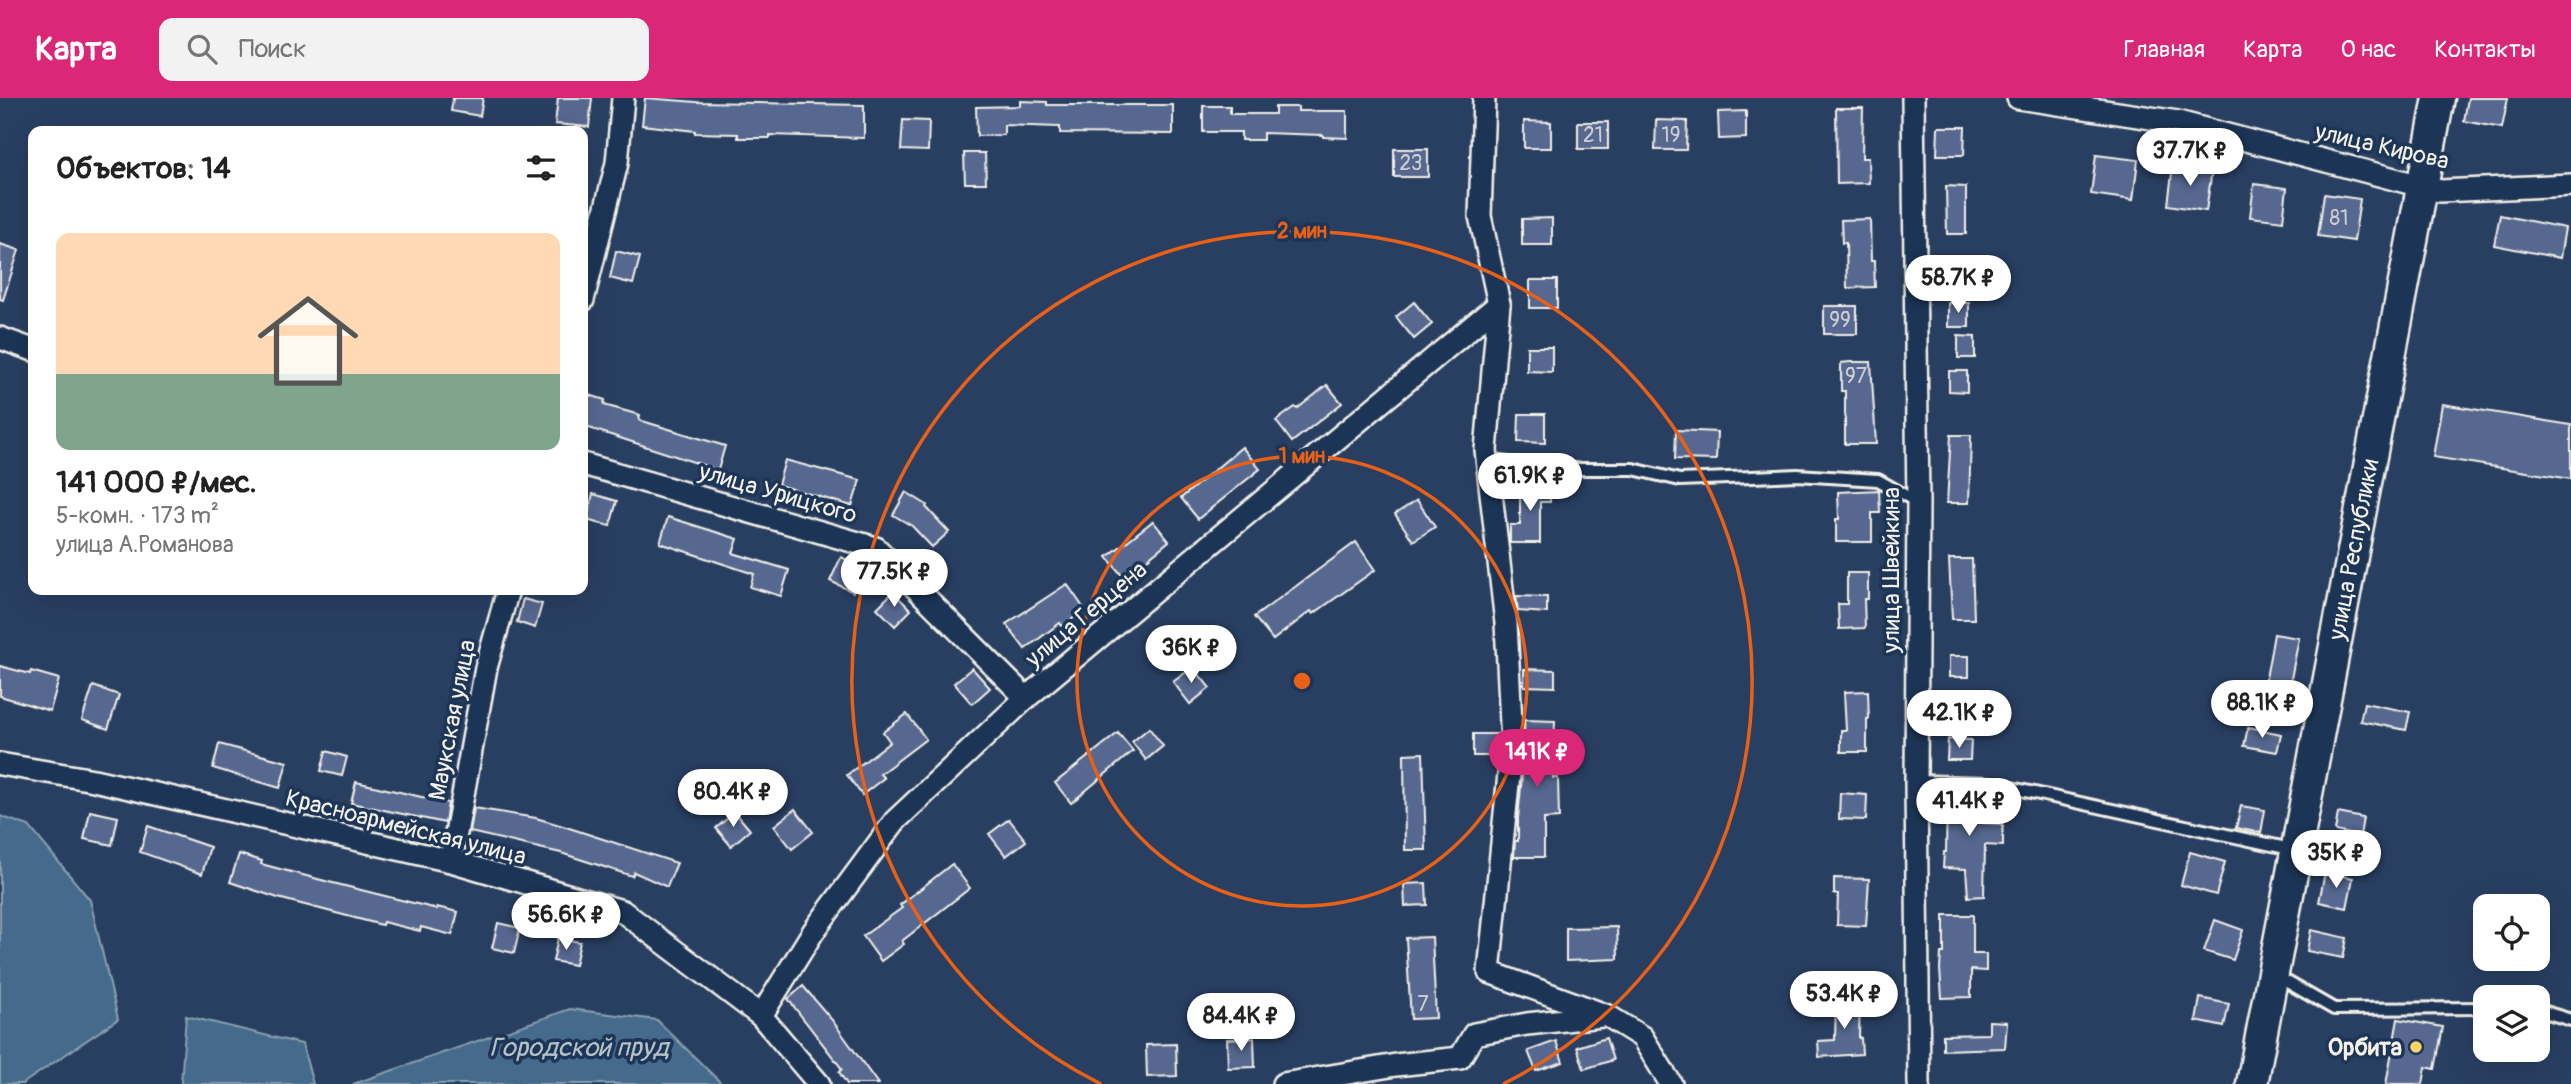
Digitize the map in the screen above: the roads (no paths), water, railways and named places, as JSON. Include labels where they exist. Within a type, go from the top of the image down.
[{"type":"main road","name":"улица Республики","points":[[2252,1084],[2439,98]]},
{"type":"street","points":[[588,280],[617,163],[623,98]]},
{"type":"street","points":[[1484,98],[1480,216],[1499,304],[1486,450],[1506,623],[1512,744],[1489,972],[1608,1016],[1642,1037],[1671,1084]]},
{"type":"street","name":"улица Швейкина","points":[[1913,98],[1918,503],[1916,781],[1919,1084]]},
{"type":"street","name":"улица Кирова","points":[[2018,98],[2178,122],[2440,191],[2571,185]]},
{"type":"street","name":"улица Герцена","points":[[761,1016],[813,933],[895,821],[1026,698],[1499,304]]},
{"type":"street","points":[[0,338],[28,348]]},
{"type":"street","name":"улица Урицкого","points":[[588,465],[876,548],[1026,698]]},
{"type":"street","name":"Маукская улица","points":[[451,861],[486,668],[507,595]]},
{"type":"street","name":"Красноармейская улица","points":[[0,764],[94,780],[451,861],[622,911],[761,1016],[819,1084]]},
{"type":"street","points":[[1283,1084],[1396,1065],[1461,1058],[1474,1034],[1527,1024],[1608,1016]]},
{"type":"lane","points":[[1487,460],[1552,469],[1633,469],[1680,480],[1797,475],[1868,479],[1878,480],[1918,503]]},
{"type":"lane","points":[[1916,781],[1989,783],[2296,850]]},
{"type":"lane","points":[[2273,978],[2287,982],[2333,1009],[2473,1008]]},
{"type":"lane","points":[[2550,1014],[2571,1020]]},
{"type":"water","points":[[0,816],[29,826],[90,900],[118,1019],[22,1084],[0,1084]]},
{"type":"water","name":"Городской пруд","points":[[570,1009],[657,1020],[722,1084],[353,1084]]},
{"type":"water","points":[[186,1016],[302,1044],[313,1084],[181,1084]]},
{"type":"place","name":"Орбита","points":[[2416,1047]]}]
